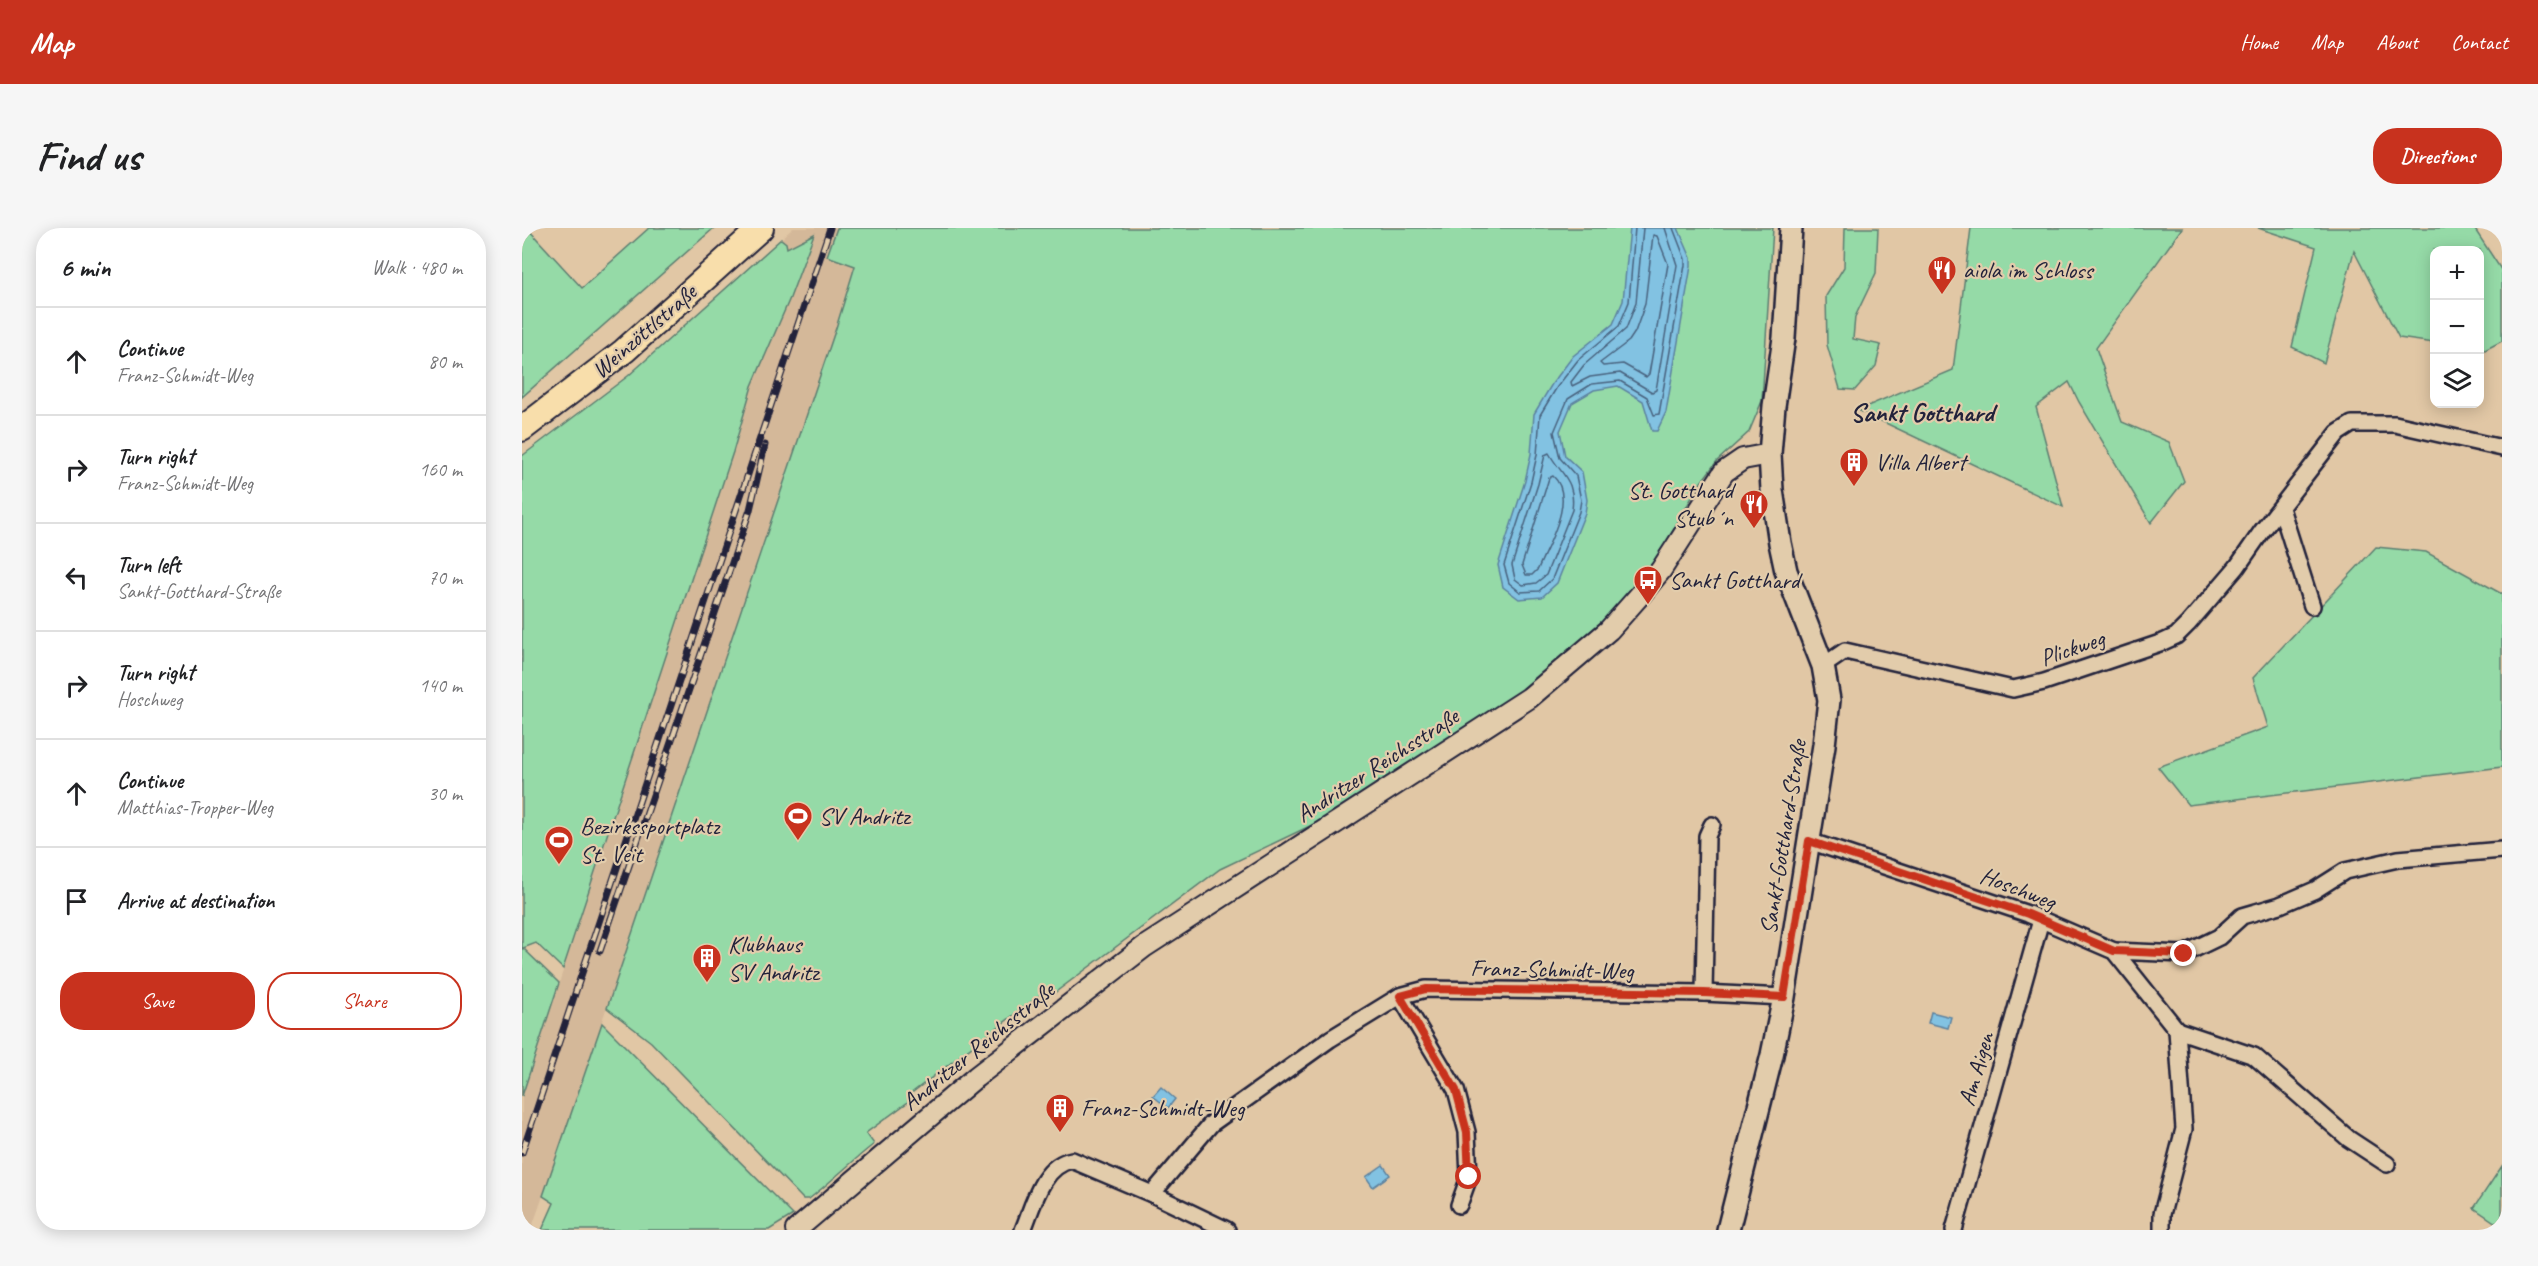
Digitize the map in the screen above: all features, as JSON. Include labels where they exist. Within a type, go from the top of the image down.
[{"type":"main road","name":"Weinzöttlstraße","points":[[522,429],[624,351],[761,228]]},
{"type":"main road","points":[[1770,454],[1784,338],[1791,228]]},
{"type":"main road","name":"Sankt-Gotthard-Straße","points":[[1728,1230],[1772,1055],[1784,997],[1829,700],[1823,666],[1786,571],[1772,490],[1770,454]]},
{"type":"street","name":"Plickweg","points":[[1823,666],[1845,651],[2013,689],[2044,682],[2176,636],[2222,586],[2338,433],[2352,424],[2395,424],[2502,448]]},
{"type":"street","name":"Andritzer Reichsstraße","points":[[796,1230],[976,1077],[1144,947],[1529,698],[1607,631],[1640,595],[1661,570],[1724,472],[1743,459],[1770,454]]},
{"type":"street","points":[[2281,508],[2312,606]]},
{"type":"street","points":[[1704,993],[1707,836],[1712,825]]},
{"type":"street","name":"Hoschweg","points":[[1809,841],[2042,920],[2114,951],[2177,1030]]},
{"type":"street","points":[[2114,951],[2184,954],[2219,938],[2242,916],[2280,905],[2315,890],[2345,871],[2398,859],[2502,850]]},
{"type":"street","name":"Am Aigen","points":[[1954,1230],[2042,920]]},
{"type":"street","name":"Franz-Schmidt-Weg","points":[[1152,1194],[1211,1124],[1330,1039],[1400,996],[1426,989],[1704,993],[1784,997]]},
{"type":"street","points":[[1400,996],[1456,1090],[1467,1132],[1469,1177],[1459,1205]]},
{"type":"street","points":[[2162,1230],[2162,1214],[2184,1129],[2177,1030],[2254,1056],[2349,1139],[2387,1164]]},
{"type":"street","points":[[1023,1230],[1046,1177],[1055,1167],[1072,1160],[1152,1194],[1227,1230]]},
{"type":"shaded area","points":[[793,228],[837,228],[827,256],[855,266],[543,1196],[531,1230],[522,1230],[522,1096],[733,452],[752,386],[814,235],[787,248],[786,243],[781,239]]},
{"type":"green space","points":[[522,228],[527,228],[582,288],[649,228],[714,228],[522,397]]},
{"type":"green space","points":[[837,228],[1773,228],[1762,401],[1749,432],[1717,461],[1699,485],[1651,569],[1600,629],[1520,694],[1335,814],[1220,869],[1053,994],[1044,992],[909,1095],[908,1102],[866,1133],[874,1144],[809,1199],[803,1199],[651,1042],[607,1008],[855,266],[827,256]]},
{"type":"green space","points":[[1845,228],[1878,228],[1876,273],[1855,317],[1853,339],[1881,345],[1876,366],[1855,390],[1840,389],[1827,345],[1826,296],[1844,267]]},
{"type":"green space","points":[[1971,228],[2182,228],[2096,348],[2122,422],[2169,442],[2184,481],[2151,523],[2069,382],[2036,407],[2063,507],[1858,410],[1953,370]]},
{"type":"green space","points":[[2258,228],[2474,228],[2502,271],[2502,341],[2484,350],[2484,246],[2430,246],[2430,342],[2399,338],[2354,251],[2324,363],[2292,347],[2316,247]]},
{"type":"green space","points":[[814,234],[790,298],[752,386],[733,452],[563,969],[536,943],[523,948],[559,983],[522,1096],[522,456],[628,376],[781,239],[786,243],[787,248]]},
{"type":"green space","points":[[2376,547],[2426,552],[2502,594],[2502,767],[2188,805],[2158,767],[2268,727],[2253,678]]},
{"type":"green space","points":[[602,1023],[793,1215],[769,1230],[542,1230],[554,1203],[543,1196]]},
{"type":"green space","points":[[2502,1166],[2502,1227],[2474,1208]]},
{"type":"water","points":[[1630,228],[1678,228],[1691,258],[1666,412],[1657,431],[1652,431],[1643,401],[1618,386],[1594,390],[1572,403],[1560,431],[1565,456],[1582,472],[1587,500],[1585,513],[1557,583],[1542,597],[1519,599],[1503,587],[1498,565],[1525,481],[1531,454],[1534,414],[1552,384],[1573,356],[1613,324],[1623,301]]},
{"type":"water","points":[[1931,1012],[1951,1017],[1948,1028],[1928,1023]]},
{"type":"water","points":[[1161,1087],[1175,1099],[1168,1108],[1153,1096]]},
{"type":"water","points":[[1383,1165],[1390,1175],[1373,1187],[1366,1177]]},
{"type":"railway","points":[[522,1153],[830,228]]},
{"type":"railway","points":[[600,951],[750,510],[765,445]]},
{"type":"place","name":"aiola im Schloss","points":[[1942,296]]},
{"type":"place","name":"Villa Albert","points":[[1854,488]]},
{"type":"place","name":"St. Gotthard Stub´n","points":[[1754,530]]},
{"type":"place","name":"Sankt Gotthard","points":[[1648,606]]},
{"type":"place","name":"SV Andritz","points":[[798,842]]},
{"type":"place","name":"Bezirkssportplatz St. Veit","points":[[559,866]]},
{"type":"place","name":"Klubhaus SV Andritz","points":[[707,984]]},
{"type":"place","name":"Franz-Schmidt-Weg","points":[[1060,1134]]},
{"type":"district","name":"Sankt Gotthard","points":[[1922,412]]},
{"type":"route","points":[[1469,1177],[1467,1132],[1456,1090],[1400,996],[1426,989],[1704,993],[1784,997],[1809,841],[2028,914],[2114,951],[2184,954]]}]
